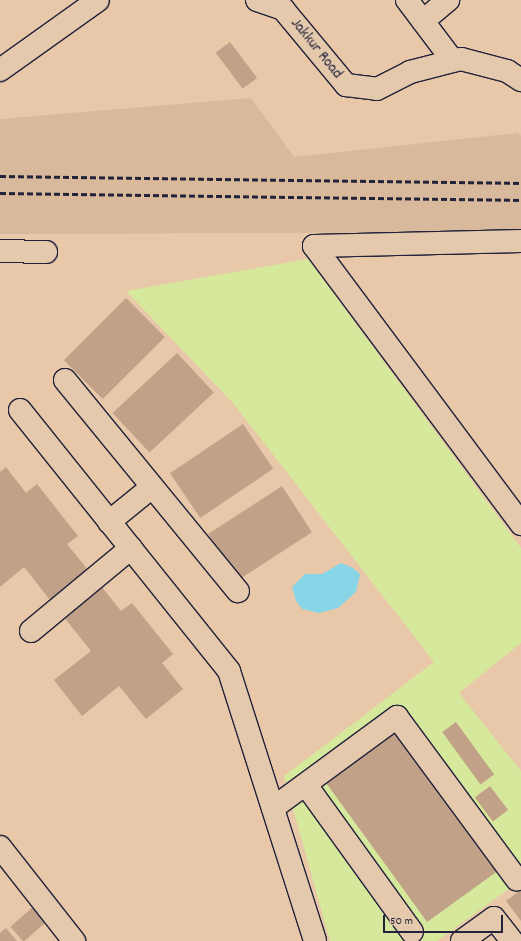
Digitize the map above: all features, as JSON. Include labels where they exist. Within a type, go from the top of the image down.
[{"type":"street","points":[[0,70],[98,0]]},
{"type":"street","name":"Jakkur Road","points":[[257,0],[289,4],[346,86],[377,90],[410,72],[453,61]]},
{"type":"street","points":[[407,0],[453,61],[460,59],[508,71],[521,80]]},
{"type":"street","points":[[423,21],[448,0]]},
{"type":"street","points":[[521,241],[314,246],[521,524]]},
{"type":"street","points":[[0,251],[46,252]]},
{"type":"street","points":[[65,380],[238,591]]},
{"type":"street","points":[[20,410],[229,671],[315,941]]},
{"type":"street","points":[[109,522],[152,487]]},
{"type":"street","points":[[31,631],[131,548]]},
{"type":"street","points":[[273,808],[397,717],[516,880]]},
{"type":"street","points":[[306,785],[412,932]]},
{"type":"street","points":[[0,847],[74,941]]},
{"type":"street","points":[[462,941],[494,918],[512,941]]},
{"type":"shaded area","points":[[251,98],[294,157],[517,133],[521,136],[521,232],[0,234],[0,119]]},
{"type":"green space","points":[[308,259],[521,548],[521,643],[459,693],[521,771],[521,880],[437,941],[330,941],[284,776],[434,662],[233,403],[126,291]]},
{"type":"water","points":[[341,563],[353,568],[360,574],[356,592],[338,608],[319,613],[302,609],[296,601],[292,587],[305,574],[322,574]]},
{"type":"building","points":[[230,42],[257,78],[243,89],[216,53]]},
{"type":"building","points":[[126,298],[165,337],[103,399],[64,360]]},
{"type":"building","points":[[177,353],[214,392],[149,453],[113,413]]},
{"type":"building","points":[[243,424],[273,469],[200,518],[170,473]]},
{"type":"building","points":[[6,467],[26,493],[37,484],[78,536],[67,544],[88,570],[50,600],[24,567],[0,587],[0,472]]},
{"type":"building","points":[[282,486],[312,532],[238,580],[208,534]]},
{"type":"building","points":[[101,586],[121,611],[132,603],[173,654],[162,663],[183,689],[146,719],[119,686],[82,716],[54,680],[91,651],[63,616]]},
{"type":"building","points":[[456,722],[494,775],[480,785],[442,732]]},
{"type":"building","points":[[399,725],[502,867],[427,922],[324,780]]},
{"type":"building","points":[[490,786],[508,810],[493,821],[475,797]]},
{"type":"building","points":[[521,890],[521,921],[506,901]]},
{"type":"building","points":[[33,907],[46,922],[24,941],[10,927]]},
{"type":"building","points":[[6,928],[17,941],[0,941],[0,933]]},
{"type":"railway","points":[[0,176],[521,183]]},
{"type":"railway","points":[[0,193],[521,200]]}]
